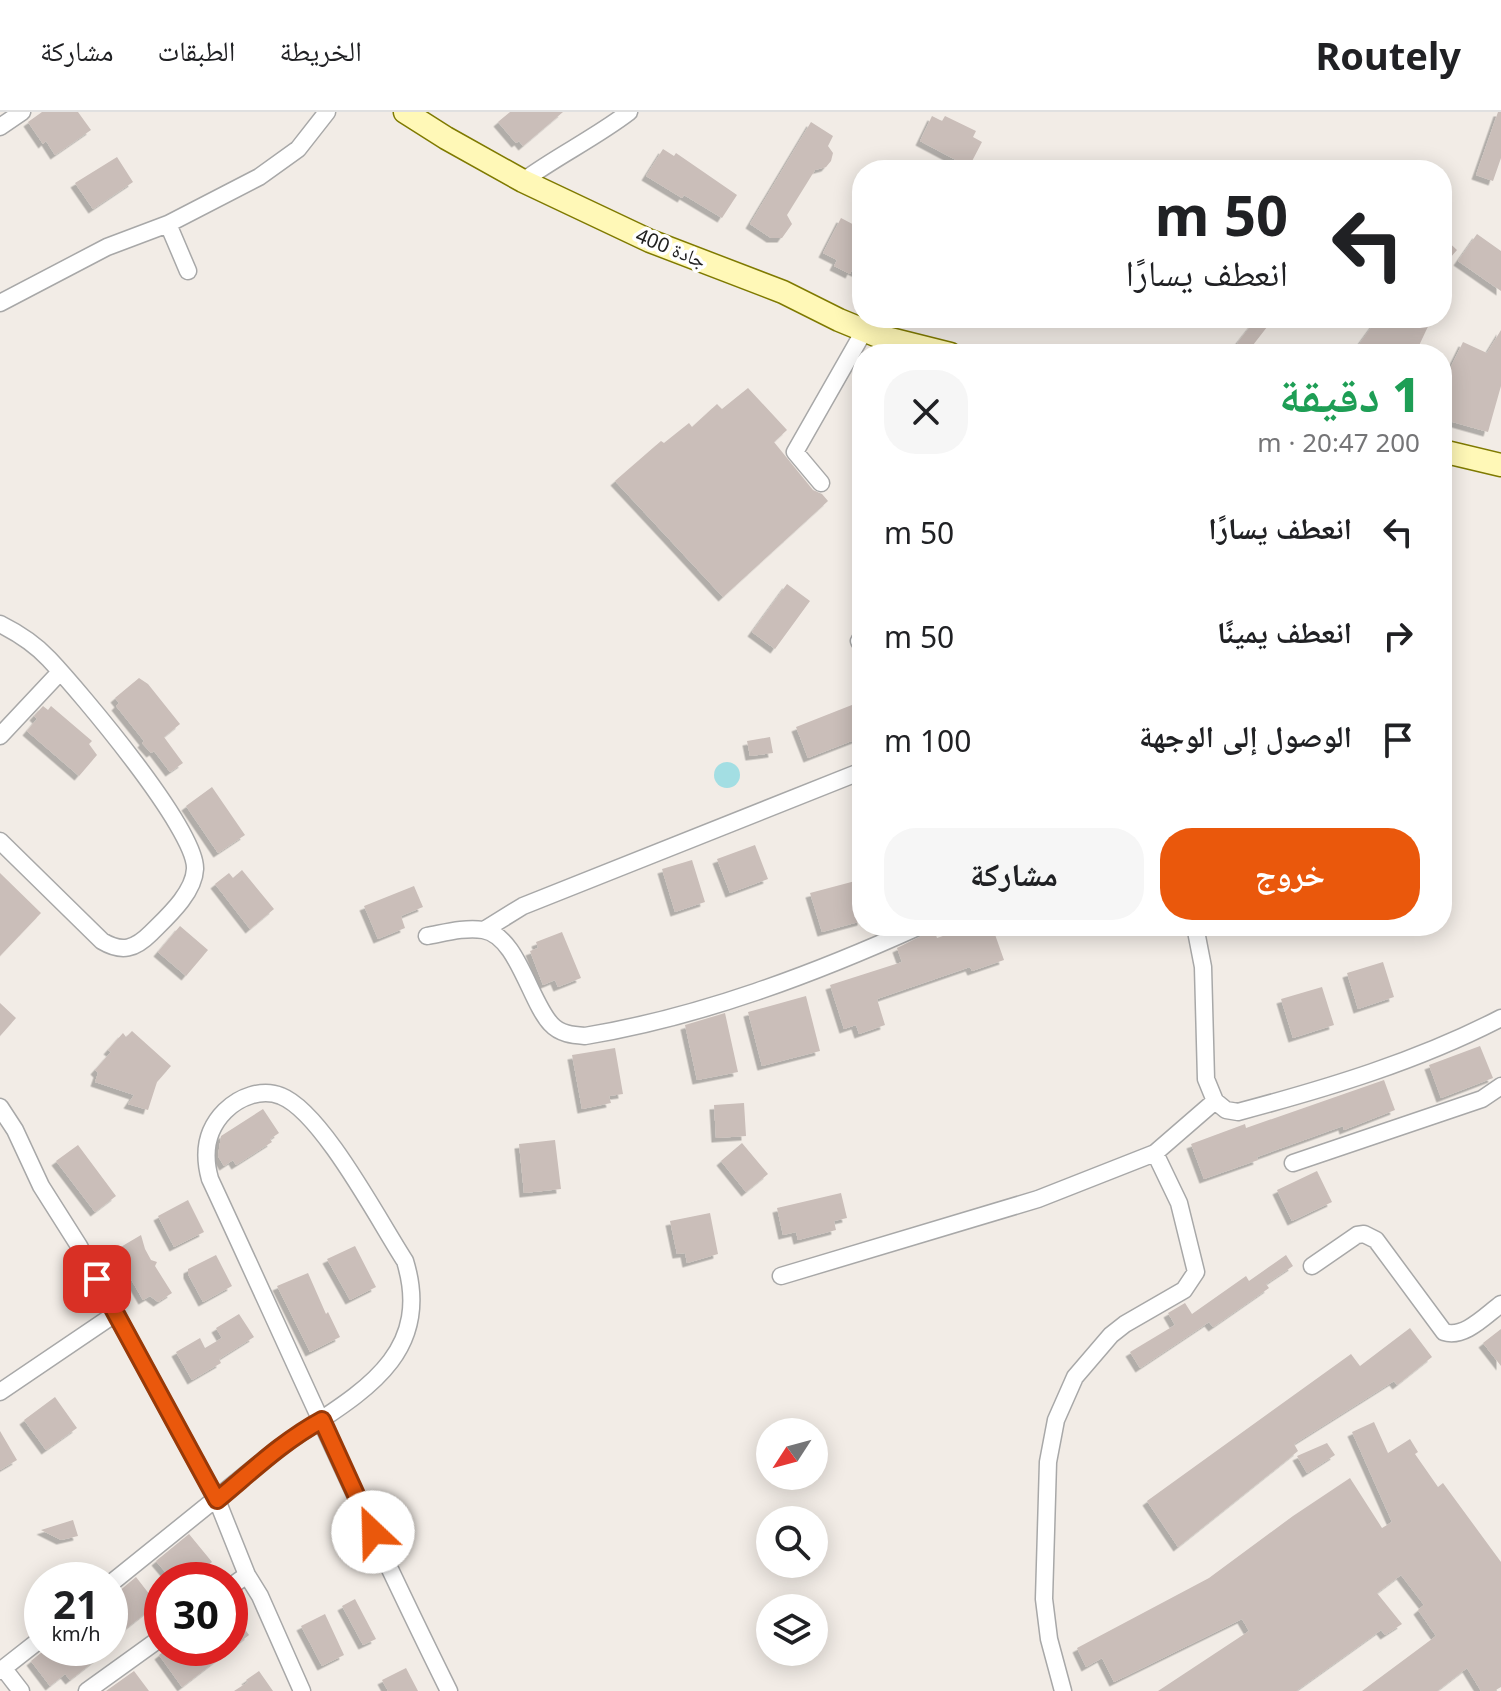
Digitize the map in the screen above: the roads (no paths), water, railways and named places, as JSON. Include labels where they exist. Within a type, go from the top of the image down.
[{"type":"main road","name":"جادة 400","points":[[405,112],[523,181],[650,241],[783,292],[852,325]]},
{"type":"main road","name":"جادة 400","points":[[858,328],[913,344]]},
{"type":"main road","points":[[1452,453],[1501,465]]},
{"type":"street","points":[[0,127],[22,112]]},
{"type":"street","points":[[0,303],[107,247],[168,224],[259,177],[298,149],[327,112]]},
{"type":"street","points":[[523,181],[548,162],[596,137],[629,112]]},
{"type":"street","points":[[168,224],[188,271]]},
{"type":"street","points":[[857,344],[864,331]]},
{"type":"street","points":[[821,483],[795,452],[852,352]]},
{"type":"street","points":[[0,624],[29,641],[60,672],[125,751],[185,836],[194,856],[195,871],[192,883],[178,904],[148,936],[134,947],[116,948],[102,941],[0,841]]},
{"type":"street","points":[[0,736],[60,672]]},
{"type":"street","points":[[427,936],[484,930],[523,906],[852,775]]},
{"type":"street","points":[[484,930],[497,937],[512,954],[550,1024],[571,1035],[585,1036],[682,1014],[744,995],[894,936]]},
{"type":"street","points":[[1197,936],[1203,967],[1206,1079],[1215,1101],[1226,1110],[1238,1112],[1332,1087],[1469,1035],[1501,1018]]},
{"type":"street","points":[[1293,1163],[1482,1099],[1501,1086]]},
{"type":"street","points":[[128,1570],[275,1451],[302,1431],[322,1420],[366,1389],[387,1366],[411,1323],[411,1282],[405,1261],[326,1136],[294,1103],[274,1093],[262,1093],[236,1102],[219,1118],[206,1147],[205,1163],[210,1179],[322,1420],[412,1616],[449,1691]]},
{"type":"street","points":[[781,1276],[1038,1199],[1155,1153],[1215,1101]]},
{"type":"street","points":[[0,1107],[217,1500],[242,1562]]},
{"type":"street","points":[[1063,1691],[1049,1639],[1044,1599],[1048,1462],[1056,1420],[1075,1377],[1111,1335],[1184,1290],[1196,1272],[1179,1203],[1155,1153]]},
{"type":"street","points":[[1312,1266],[1364,1234],[1376,1240],[1449,1335],[1463,1332],[1501,1304]]},
{"type":"street","points":[[0,1392],[115,1314]]},
{"type":"street","points":[[248,1577],[260,1596],[302,1691]]},
{"type":"street","points":[[87,1691],[144,1650]]},
{"type":"street","points":[[21,1691],[2,1670],[24,1652]]},
{"type":"water","points":[[727,762],[736,766],[740,775],[736,784],[727,788],[718,784],[714,775],[718,766]]}]
